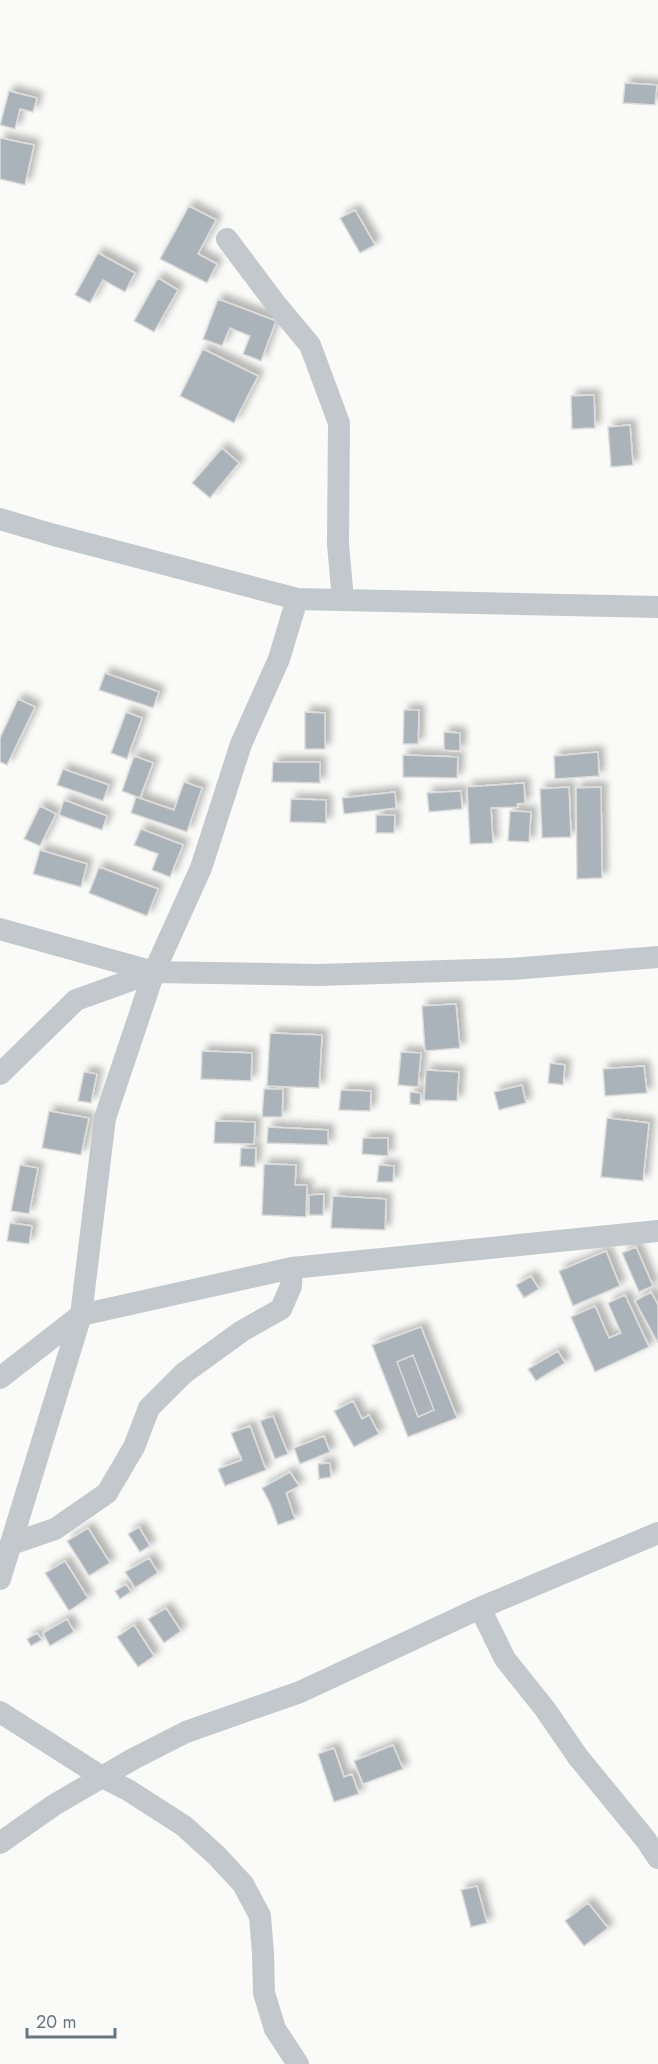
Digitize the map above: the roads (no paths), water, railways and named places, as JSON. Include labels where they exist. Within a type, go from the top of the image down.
[{"type":"street","points":[[227,239],[310,345],[339,423],[338,544],[342,600]]},
{"type":"street","points":[[0,519],[297,599],[658,607]]},
{"type":"street","points":[[0,1579],[81,1315],[105,1118],[154,972],[201,868],[241,744],[279,659],[297,599]]},
{"type":"street","points":[[0,929],[154,972],[330,975],[512,969],[658,957]]},
{"type":"street","points":[[0,1074],[76,1000],[154,972]]},
{"type":"street","points":[[0,1378],[81,1315],[292,1268],[658,1231]]},
{"type":"street","points":[[11,1544],[55,1529],[107,1493],[134,1447],[149,1408],[184,1373],[242,1331],[281,1309],[291,1286],[292,1268]]},
{"type":"street","points":[[0,1843],[54,1805],[186,1732],[300,1692],[480,1608],[658,1533]]},
{"type":"street","points":[[480,1608],[505,1659],[545,1709],[578,1757],[658,1858]]},
{"type":"street","points":[[0,1712],[184,1826],[243,1884],[260,1916],[264,1954],[264,1993],[275,2029],[298,2064]]}]
